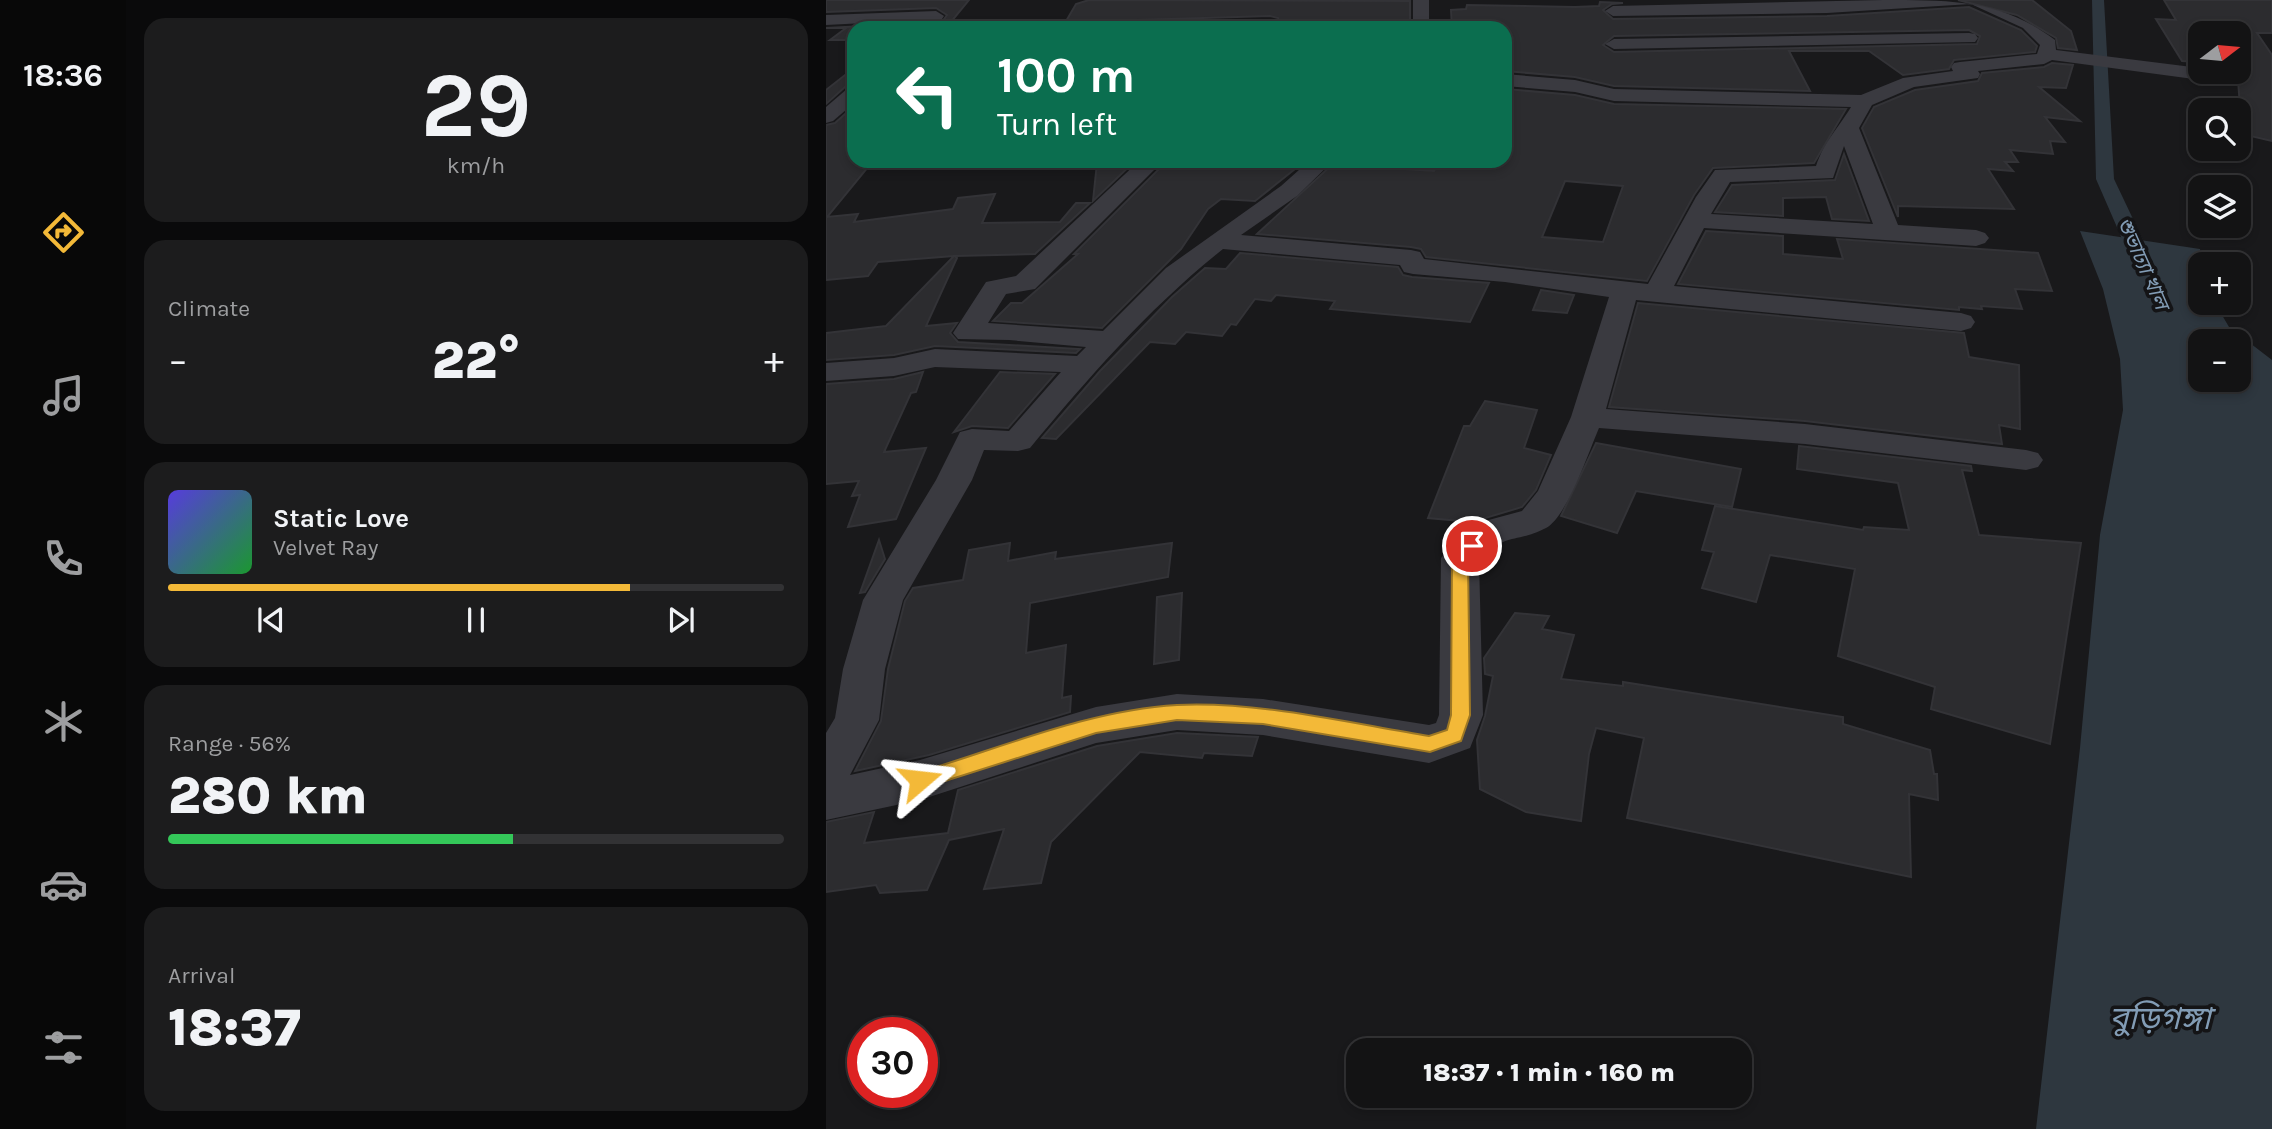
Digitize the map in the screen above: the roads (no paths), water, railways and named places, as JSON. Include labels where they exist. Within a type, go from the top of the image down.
[{"type":"street","points":[[1421,0],[1422,21]]},
{"type":"street","points":[[1917,2],[1943,14],[1949,21],[1944,22],[1975,42],[1613,52],[1617,28],[1615,7],[1800,9],[1917,2],[1966,0]]},
{"type":"street","points":[[1975,0],[2029,24],[2056,55]]},
{"type":"street","points":[[826,19],[935,17]]},
{"type":"street","points":[[1999,46],[2012,60]]},
{"type":"street","points":[[826,800],[920,780],[1096,725],[1177,712],[1263,717],[1430,744],[1454,735],[1461,715],[1460,558],[1483,534],[1535,519],[1554,494],[1641,292],[1696,220],[1723,175],[1825,173],[1835,142],[1856,114],[1910,82],[1971,74],[1960,67],[2056,55],[2188,72]]},
{"type":"street","points":[[1512,80],[1592,82],[1614,95],[1856,114]]},
{"type":"street","points":[[830,120],[847,101]]},
{"type":"street","points":[[1856,114],[1888,232]]},
{"type":"street","points":[[1110,340],[1010,331],[968,333],[996,288],[1025,283],[1145,168]]},
{"type":"street","points":[[826,775],[857,720],[864,669],[883,600],[954,481],[972,439],[1018,441],[1084,366],[1175,274],[1289,191],[1314,168]]},
{"type":"street","points":[[1696,220],[1976,238]]},
{"type":"street","points":[[1217,241],[1411,258],[1413,266],[1505,274],[1641,292],[1961,322]]},
{"type":"street","points":[[826,372],[894,367],[935,358],[1043,361],[1084,366]]},
{"type":"street","points":[[1587,416],[1805,434],[2026,460]]},
{"type":"water","name":"বুড়িগঙ্গা","points":[[2080,231],[2200,249],[2200,252],[2188,252],[2188,315],[2222,315],[2232,329],[2188,329],[2188,392],[2251,392],[2251,344],[2272,360],[2272,1129],[2036,1129],[2080,748],[2100,535],[2123,410],[2120,359],[2103,289]]},
{"type":"waterway","name":"শুভাঢ্যা খাল","points":[[2098,0],[2105,179],[2151,280]]}]
